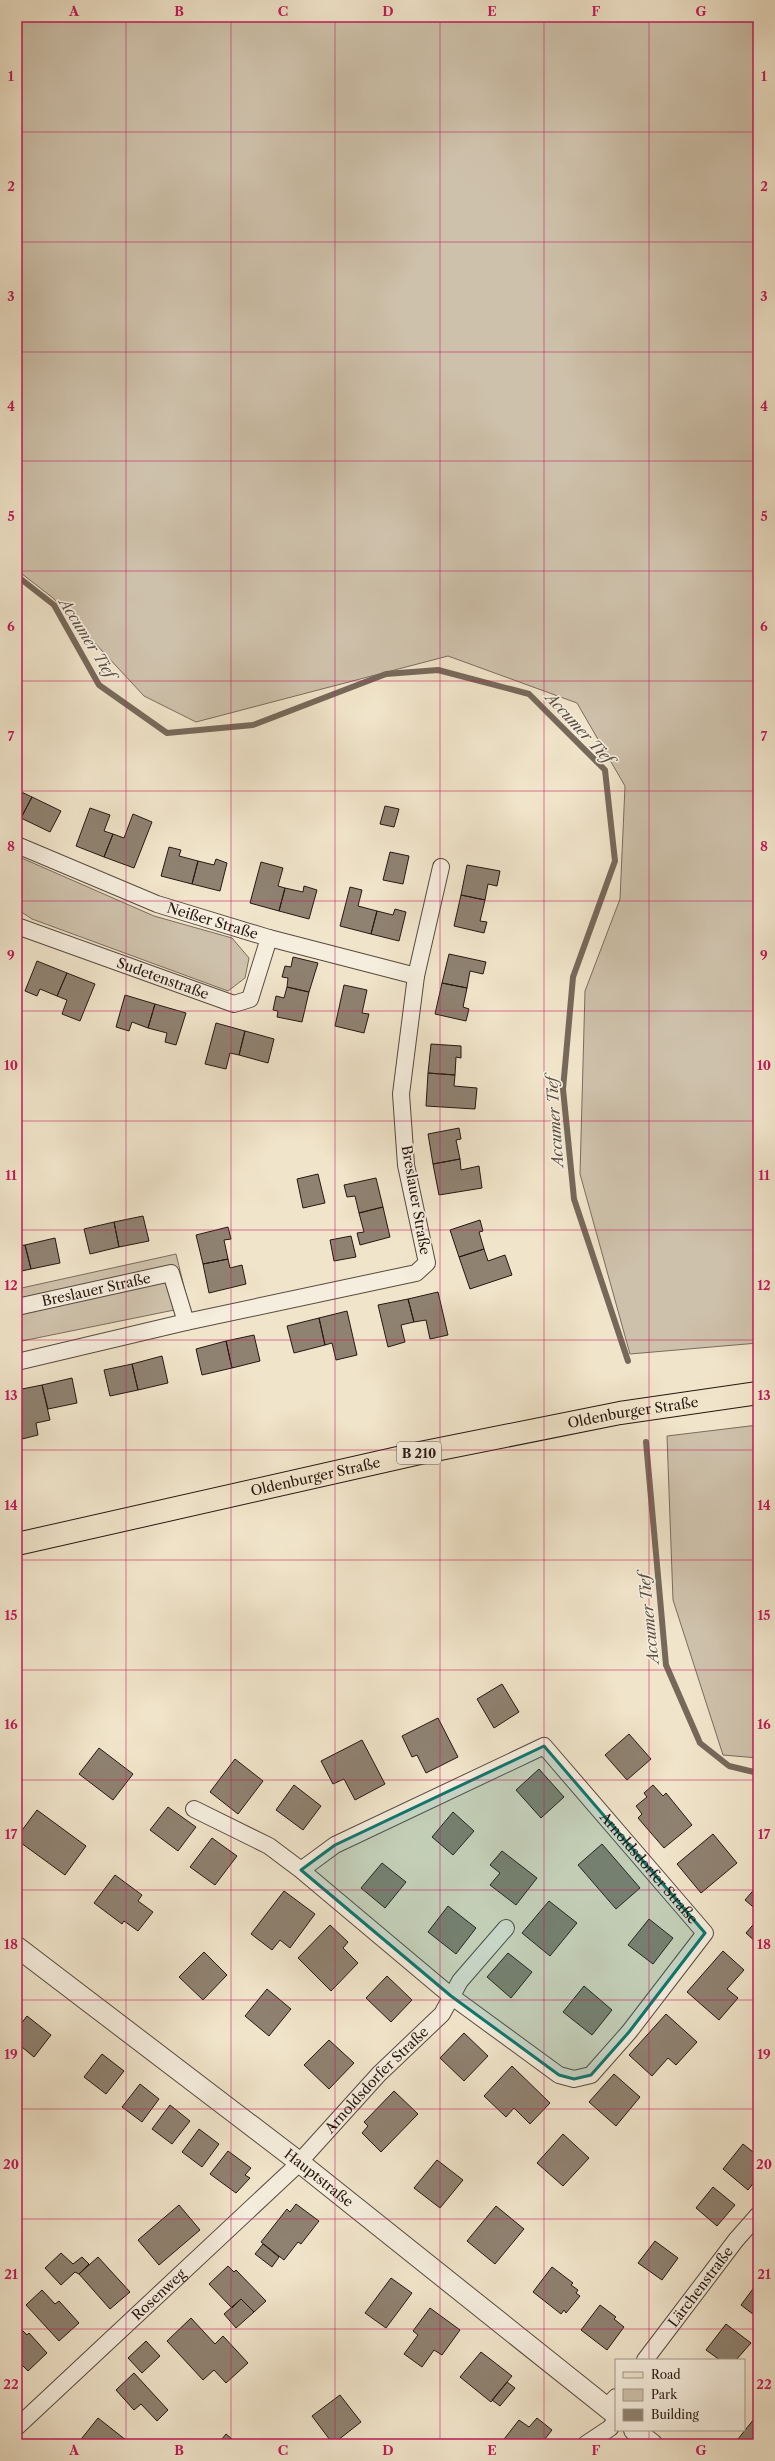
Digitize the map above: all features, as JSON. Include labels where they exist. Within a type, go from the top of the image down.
[{"type":"main road","name":"Oldenburger Straße","points":[[17,1544],[428,1451],[620,1413],[758,1393]]},
{"type":"street","name":"Neißer Straße","points":[[17,845],[157,904],[269,938],[416,976]]},
{"type":"street","name":"Breslauer Straße","points":[[17,1362],[186,1322],[416,1273],[427,1263],[406,1165],[401,1094],[416,976],[441,867]]},
{"type":"street","name":"Sudetenstraße","points":[[17,926],[234,1004],[250,999],[269,938]]},
{"type":"street","name":"Breslauer Straße","points":[[17,1307],[171,1273],[186,1322]]},
{"type":"street","name":"Arnoldsdorfer Straße","points":[[194,1809],[268,1846],[301,1870],[451,1996],[559,2075],[574,2079],[591,2075],[629,2032],[705,1933],[544,1746],[335,1845],[301,1870]]},
{"type":"street","name":"Arnoldsdorfer Straße","points":[[299,2162],[379,2074],[442,2014],[460,1981],[506,1928]]},
{"type":"street","name":"Hauptstraße","points":[[17,1947],[299,2162],[613,2410]]},
{"type":"street","name":"Rosenweg","points":[[17,2427],[299,2162]]},
{"type":"street","name":"Lärchenstraße","points":[[646,2359],[736,2240],[758,2215]]},
{"type":"street","points":[[586,2444],[610,2428],[613,2410]]},
{"type":"street","points":[[635,2431],[652,2444]]},
{"type":"highlighted area","points":[[544,1746],[705,1933],[629,2032],[591,2075],[574,2079],[559,2075],[451,1996],[301,1870],[335,1845]]},
{"type":"green space","points":[[17,17],[758,17],[758,1343],[630,1354],[580,1174],[585,991],[620,899],[625,786],[577,703],[448,656],[196,722],[144,696],[53,598],[17,570]]},
{"type":"green space","points":[[17,856],[154,916],[232,938],[249,958],[245,978],[228,991],[32,919],[17,909]]},
{"type":"green space","points":[[176,1254],[189,1307],[17,1342],[17,1289]]},
{"type":"green space","points":[[758,1425],[758,1758],[723,1755],[673,1600],[667,1436]]},
{"type":"building","points":[[17,779],[21,781],[17,788]]},
{"type":"building","points":[[17,790],[32,797],[21,818],[17,815]]},
{"type":"building","points":[[32,797],[61,811],[50,832],[21,818]]},
{"type":"building","points":[[385,806],[399,809],[394,827],[380,824]]},
{"type":"building","points":[[90,808],[110,815],[104,831],[113,834],[104,857],[76,846]]},
{"type":"building","points":[[133,814],[152,822],[134,868],[104,857],[113,834],[124,838]]},
{"type":"building","points":[[169,847],[181,850],[179,856],[198,861],[192,884],[161,876]]},
{"type":"building","points":[[390,852],[409,856],[403,884],[383,880]]},
{"type":"building","points":[[216,859],[227,863],[220,891],[192,884],[198,861],[214,865]]},
{"type":"building","points":[[261,862],[283,868],[278,886],[285,888],[279,911],[250,903]]},
{"type":"building","points":[[467,865],[500,871],[497,886],[488,884],[485,900],[461,895]]},
{"type":"building","points":[[304,886],[317,890],[309,919],[279,911],[285,888],[303,892]]},
{"type":"building","points":[[350,887],[362,890],[358,906],[377,911],[371,934],[340,926]]},
{"type":"building","points":[[461,895],[485,900],[480,921],[487,922],[484,933],[454,926]]},
{"type":"building","points":[[395,909],[406,912],[399,941],[371,934],[377,911],[393,915]]},
{"type":"building","points":[[449,954],[486,962],[483,974],[470,971],[467,988],[442,983]]},
{"type":"building","points":[[293,957],[318,963],[309,992],[287,987],[288,978],[282,977],[285,966],[291,967]]},
{"type":"building","points":[[37,961],[67,973],[57,996],[40,989],[37,996],[25,991]]},
{"type":"building","points":[[67,973],[95,984],[80,1021],[62,1014],[67,1000],[57,996]]},
{"type":"building","points":[[442,983],[467,988],[463,1007],[469,1009],[466,1021],[435,1014]]},
{"type":"building","points":[[344,985],[367,990],[362,1013],[369,1014],[364,1033],[335,1026]]},
{"type":"building","points":[[287,987],[309,992],[302,1022],[277,1017],[278,1011],[273,1010],[276,996],[284,998]]},
{"type":"building","points":[[125,995],[155,1004],[148,1028],[132,1022],[129,1031],[116,1027]]},
{"type":"building","points":[[155,1004],[186,1013],[176,1045],[165,1042],[167,1033],[148,1028]]},
{"type":"building","points":[[216,1023],[245,1031],[239,1055],[230,1053],[226,1069],[205,1064]]},
{"type":"building","points":[[245,1031],[274,1039],[268,1063],[239,1055]]},
{"type":"building","points":[[431,1044],[461,1046],[461,1058],[456,1057],[455,1075],[428,1073]]},
{"type":"building","points":[[428,1073],[455,1075],[454,1086],[477,1088],[475,1109],[426,1106]]},
{"type":"building","points":[[459,1128],[461,1139],[456,1140],[460,1159],[433,1164],[428,1134]]},
{"type":"building","points":[[460,1159],[461,1170],[479,1166],[482,1188],[439,1195],[433,1164]]},
{"type":"building","points":[[318,1174],[325,1203],[303,1208],[297,1179]]},
{"type":"building","points":[[376,1178],[383,1207],[359,1213],[355,1196],[347,1197],[344,1185]]},
{"type":"building","points":[[383,1207],[390,1237],[360,1245],[357,1233],[364,1232],[359,1213]]},
{"type":"building","points":[[143,1216],[149,1241],[119,1247],[114,1222]]},
{"type":"building","points":[[480,1220],[483,1231],[479,1232],[484,1249],[459,1257],[450,1230]]},
{"type":"building","points":[[114,1222],[119,1247],[90,1254],[84,1229]]},
{"type":"building","points":[[228,1227],[231,1239],[224,1240],[228,1259],[203,1264],[196,1235]]},
{"type":"building","points":[[351,1236],[356,1257],[334,1261],[330,1240]]},
{"type":"building","points":[[55,1238],[60,1263],[31,1269],[25,1245]]},
{"type":"building","points":[[25,1245],[31,1269],[17,1272],[17,1246]]},
{"type":"building","points":[[484,1249],[488,1261],[505,1255],[512,1275],[470,1289],[459,1257]]},
{"type":"building","points":[[228,1259],[230,1268],[242,1265],[246,1284],[209,1293],[203,1264]]},
{"type":"building","points":[[438,1292],[448,1335],[430,1339],[426,1320],[414,1322],[408,1299]]},
{"type":"building","points":[[408,1299],[414,1322],[401,1325],[405,1342],[388,1347],[378,1305]]},
{"type":"building","points":[[347,1311],[357,1355],[336,1360],[332,1343],[325,1345],[319,1318]]},
{"type":"building","points":[[319,1318],[325,1345],[294,1353],[287,1326]]},
{"type":"building","points":[[254,1335],[260,1361],[232,1368],[226,1341]]},
{"type":"building","points":[[226,1341],[232,1368],[202,1375],[196,1349]]},
{"type":"building","points":[[162,1356],[168,1383],[138,1390],[132,1364]]},
{"type":"building","points":[[132,1364],[138,1390],[110,1396],[104,1370]]},
{"type":"building","points":[[72,1378],[77,1403],[48,1409],[42,1385]]},
{"type":"building","points":[[42,1385],[50,1420],[36,1423],[38,1435],[22,1439],[17,1415],[17,1390]]},
{"type":"building","points":[[502,1684],[519,1712],[494,1728],[477,1699]]},
{"type":"building","points":[[438,1718],[458,1757],[426,1773],[417,1755],[412,1757],[402,1736]]},
{"type":"building","points":[[629,1734],[651,1759],[627,1780],[605,1755]]},
{"type":"building","points":[[362,1740],[385,1784],[355,1800],[344,1779],[333,1784],[321,1761]]},
{"type":"building","points":[[99,1748],[133,1774],[113,1800],[79,1774]]},
{"type":"building","points":[[235,1759],[263,1781],[238,1814],[210,1792]]},
{"type":"building","points":[[539,1769],[564,1797],[541,1818],[516,1790]]},
{"type":"building","points":[[294,1785],[321,1806],[303,1830],[276,1810]]},
{"type":"building","points":[[653,1785],[663,1796],[666,1793],[692,1825],[664,1848],[638,1818],[642,1814],[636,1806],[647,1797],[644,1793]]},
{"type":"building","points":[[168,1807],[196,1827],[178,1851],[150,1830]]},
{"type":"building","points":[[37,1810],[86,1846],[65,1875],[17,1840],[17,1837]]},
{"type":"building","points":[[453,1812],[474,1831],[453,1855],[432,1837]]},
{"type":"building","points":[[713,1834],[737,1863],[701,1893],[677,1864]]},
{"type":"building","points":[[212,1838],[237,1856],[215,1885],[190,1867]]},
{"type":"building","points":[[602,1844],[640,1888],[616,1909],[578,1865]]},
{"type":"building","points":[[502,1851],[537,1878],[516,1905],[490,1885],[500,1873],[490,1865]]},
{"type":"building","points":[[382,1863],[406,1882],[385,1908],[361,1888]]},
{"type":"building","points":[[115,1875],[142,1895],[138,1901],[153,1912],[138,1931],[124,1921],[122,1924],[94,1903]]},
{"type":"building","points":[[758,1885],[758,1911],[745,1900]]},
{"type":"building","points":[[284,1891],[315,1914],[290,1948],[280,1940],[272,1950],[251,1934]]},
{"type":"building","points":[[549,1901],[577,1923],[550,1956],[522,1933]]},
{"type":"building","points":[[448,1906],[476,1928],[456,1954],[428,1932]]},
{"type":"building","points":[[649,1919],[673,1938],[653,1964],[628,1945]]},
{"type":"building","points":[[758,1919],[758,1944],[746,1933]]},
{"type":"building","points":[[330,1925],[348,1942],[343,1948],[358,1963],[331,1991],[298,1958]]},
{"type":"building","points":[[723,1951],[744,1970],[727,1989],[738,1998],[719,2020],[687,1992]]},
{"type":"building","points":[[204,1952],[227,1975],[203,2000],[179,1977]]},
{"type":"building","points":[[508,1953],[532,1972],[511,1998],[487,1977]]},
{"type":"building","points":[[387,1976],[412,2000],[391,2022],[366,1998]]},
{"type":"building","points":[[584,1986],[612,2010],[592,2035],[563,2012]]},
{"type":"building","points":[[267,1989],[291,2009],[269,2036],[245,2016]]},
{"type":"building","points":[[666,2014],[697,2042],[676,2065],[668,2058],[652,2076],[629,2055]]},
{"type":"building","points":[[27,2016],[51,2035],[34,2057],[17,2043],[17,2029]]},
{"type":"building","points":[[464,2033],[488,2056],[464,2081],[440,2058]]},
{"type":"building","points":[[329,2040],[354,2063],[329,2089],[304,2065]]},
{"type":"building","points":[[102,2054],[124,2071],[106,2094],[84,2077]]},
{"type":"building","points":[[512,2066],[550,2103],[530,2124],[514,2108],[506,2117],[484,2096]]},
{"type":"building","points":[[614,2074],[640,2097],[616,2126],[589,2102]]},
{"type":"building","points":[[140,2084],[159,2099],[142,2122],[122,2107]]},
{"type":"building","points":[[394,2091],[418,2114],[381,2152],[362,2133],[368,2126],[364,2122]]},
{"type":"building","points":[[170,2105],[190,2121],[172,2144],[152,2129]]},
{"type":"building","points":[[199,2129],[219,2144],[202,2167],[182,2152]]},
{"type":"building","points":[[563,2134],[589,2158],[563,2186],[537,2163]]},
{"type":"building","points":[[743,2144],[758,2156],[756,2160],[758,2162],[758,2177],[748,2190],[723,2169]]},
{"type":"building","points":[[228,2151],[251,2168],[245,2175],[250,2178],[236,2193],[210,2174]]},
{"type":"building","points":[[437,2160],[463,2180],[440,2208],[414,2188]]},
{"type":"building","points":[[713,2187],[735,2205],[717,2226],[696,2208]]},
{"type":"building","points":[[296,2204],[319,2221],[301,2244],[298,2242],[284,2260],[261,2242],[287,2209],[290,2212]]},
{"type":"building","points":[[179,2205],[200,2230],[159,2265],[138,2240]]},
{"type":"building","points":[[496,2206],[524,2229],[495,2264],[467,2241]]},
{"type":"building","points":[[655,2241],[678,2258],[662,2280],[638,2263]]},
{"type":"building","points":[[263,2244],[279,2257],[272,2267],[255,2254]]},
{"type":"building","points":[[61,2253],[73,2264],[82,2257],[89,2264],[79,2274],[75,2272],[61,2285],[45,2268]]},
{"type":"building","points":[[98,2257],[130,2292],[110,2309],[79,2274]]},
{"type":"building","points":[[228,2266],[234,2272],[236,2270],[266,2301],[254,2312],[241,2299],[232,2308],[209,2284]]},
{"type":"building","points":[[552,2267],[573,2283],[571,2285],[578,2290],[576,2293],[580,2296],[566,2313],[564,2310],[561,2314],[533,2292]]},
{"type":"building","points":[[391,2278],[412,2293],[386,2328],[365,2313]]},
{"type":"building","points":[[758,2282],[758,2318],[741,2305]]},
{"type":"building","points":[[42,2290],[55,2304],[59,2301],[79,2323],[59,2341],[26,2305]]},
{"type":"building","points":[[241,2299],[254,2312],[236,2328],[224,2314]]},
{"type":"building","points":[[600,2305],[616,2317],[614,2319],[624,2327],[607,2350],[581,2330]]},
{"type":"building","points":[[430,2308],[460,2330],[442,2355],[434,2350],[422,2367],[404,2354],[418,2335],[413,2331]]},
{"type":"building","points":[[191,2318],[215,2344],[223,2336],[248,2363],[226,2383],[214,2370],[203,2380],[167,2341]]},
{"type":"building","points":[[726,2324],[751,2343],[737,2359],[719,2359],[706,2350]]},
{"type":"building","points":[[17,2325],[27,2335],[29,2333],[47,2353],[28,2371],[17,2360]]},
{"type":"building","points":[[146,2341],[160,2356],[142,2373],[128,2358]]},
{"type":"building","points":[[481,2352],[512,2376],[491,2402],[460,2377]]},
{"type":"building","points":[[134,2373],[168,2410],[157,2421],[141,2404],[134,2410],[116,2390]]},
{"type":"building","points":[[507,2382],[515,2388],[500,2406],[492,2400]]},
{"type":"building","points":[[340,2395],[361,2422],[333,2444],[312,2416]]},
{"type":"building","points":[[758,2414],[758,2444],[734,2444]]},
{"type":"building","points":[[98,2418],[131,2444],[78,2443]]},
{"type":"building","points":[[537,2418],[552,2430],[541,2444],[501,2443],[519,2420],[529,2427]]},
{"type":"building","points":[[226,2434],[238,2444],[218,2444]]},
{"type":"waterway","name":"Accumer Tief","points":[[17,576],[54,605],[99,685],[167,733],[253,725],[386,674],[438,670],[529,694],[605,770],[615,861],[573,977],[563,1089],[574,1199],[628,1361]]},
{"type":"waterway","name":"Accumer Tief","points":[[646,1442],[666,1665],[700,1743],[729,1766],[758,1773]]}]
